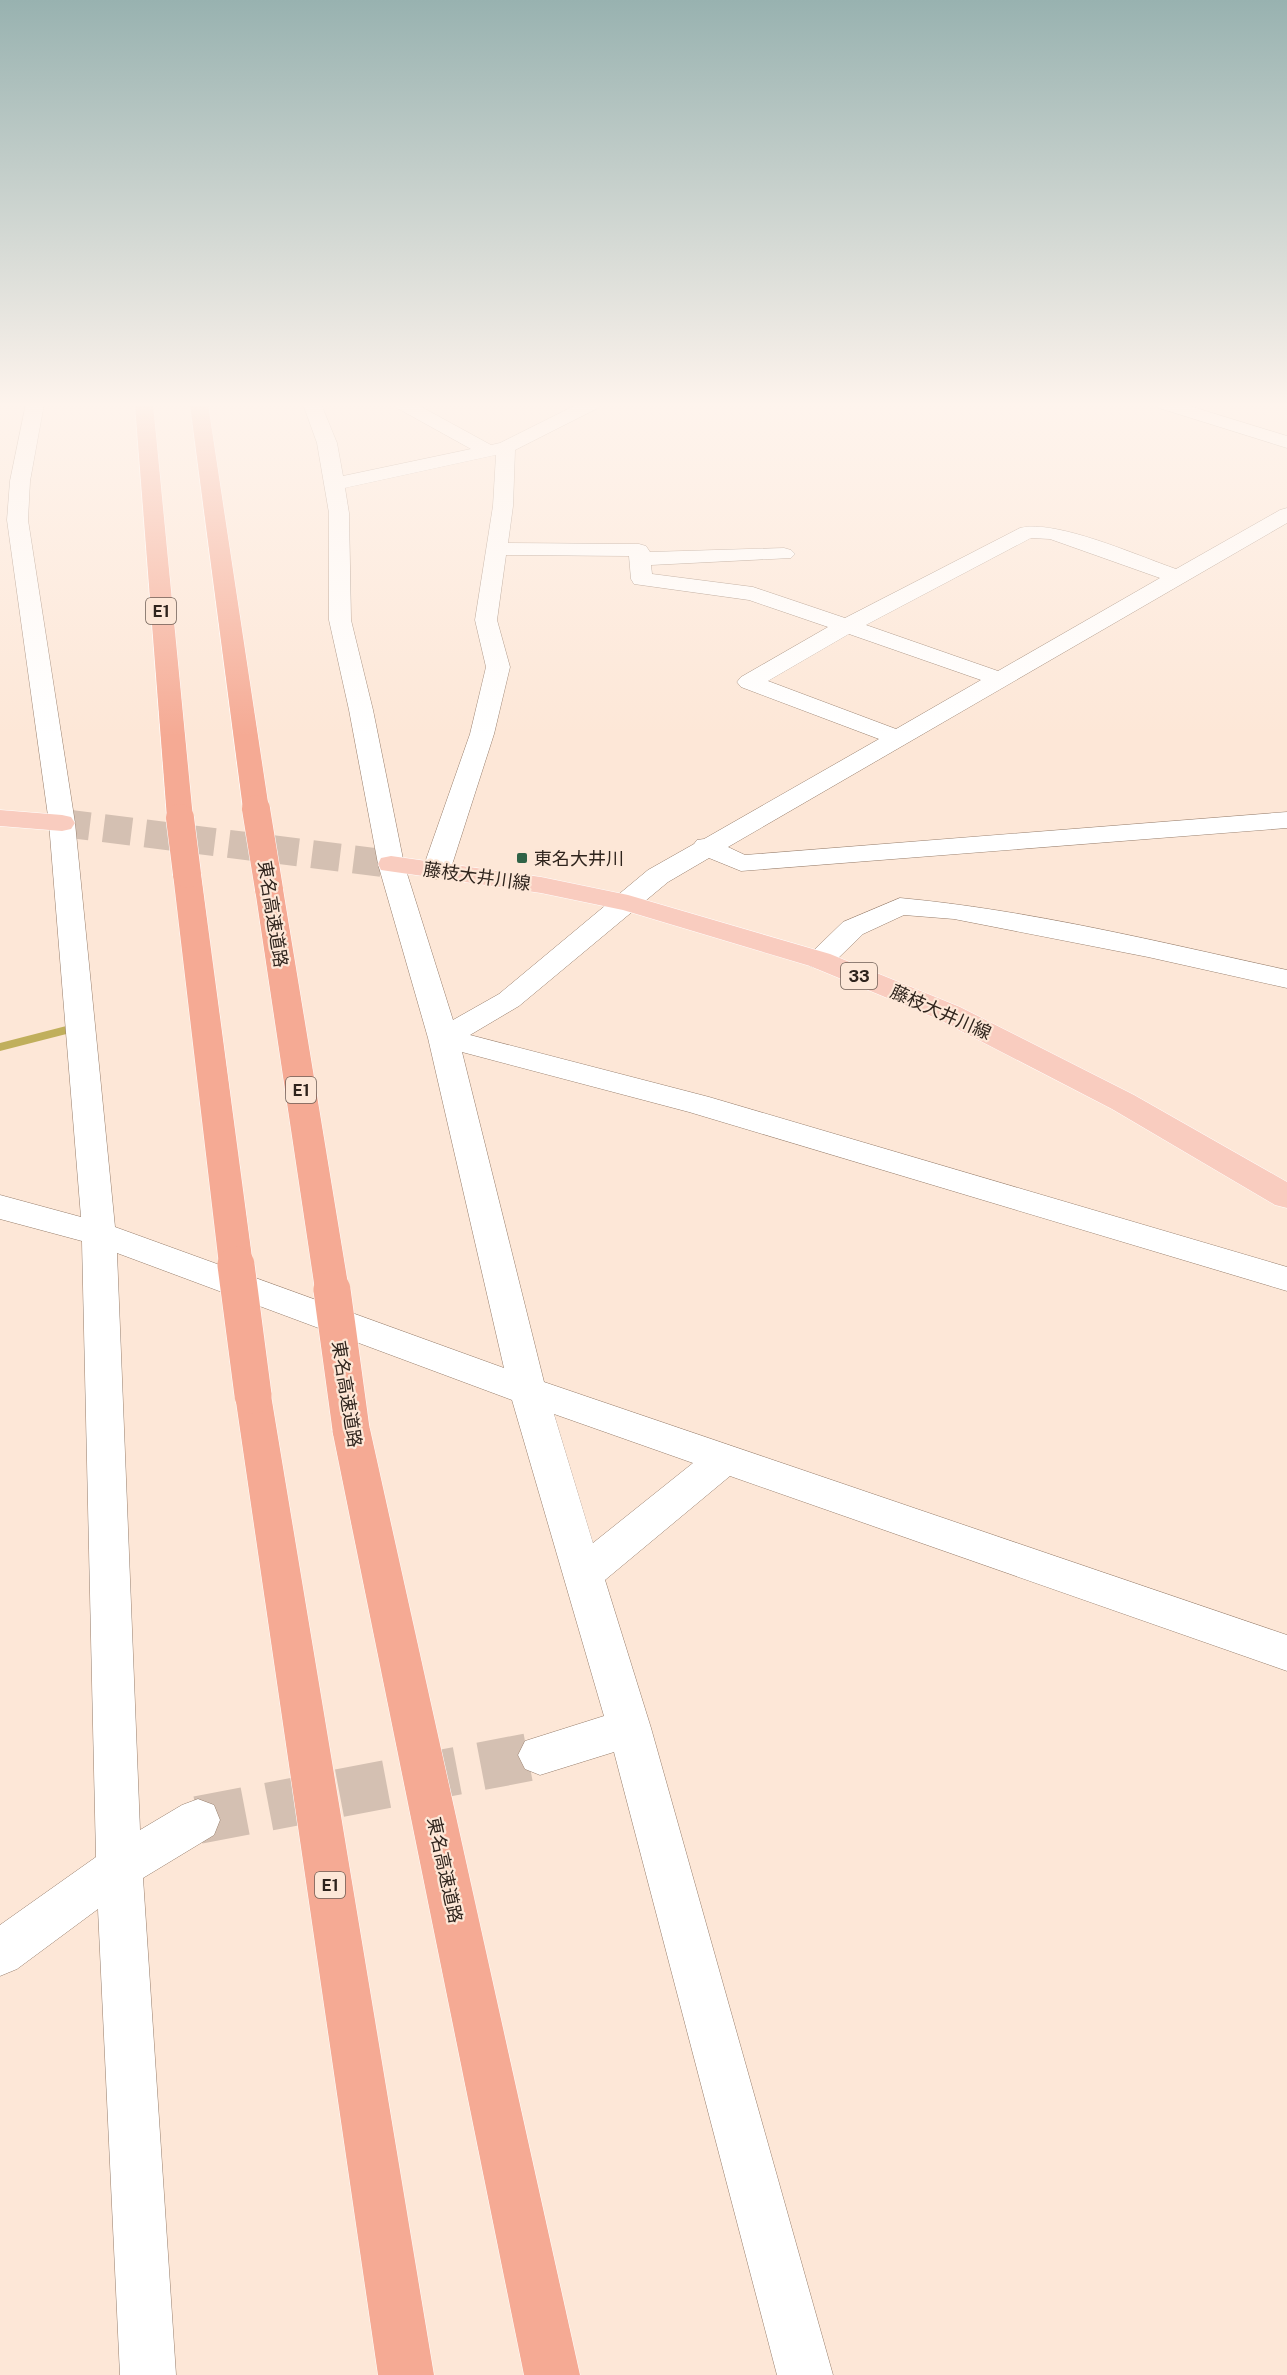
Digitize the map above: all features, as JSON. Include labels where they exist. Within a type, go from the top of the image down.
[{"type":"highway","name":"E1","points":[[154,515],[180,818],[236,1265],[254,1395],[406,2375]]},
{"type":"highway","name":"東名高速道路","points":[[215,515],[256,809],[332,1290],[351,1429],[552,2375]]},
{"type":"main road","points":[[0,818],[62,823]]},
{"type":"main road","name":"藤枝大井川線","points":[[391,864],[541,885],[628,903],[820,960],[949,1012],[1123,1102],[1287,1197]]},
{"type":"street","points":[[16,515],[18,542],[23,559],[62,823],[99,1234],[119,1867],[148,2375]]},
{"type":"street","points":[[339,515],[340,620],[361,710],[391,864],[443,1038],[528,1391],[629,1728],[805,2375]]},
{"type":"street","points":[[435,871],[482,734],[498,668],[486,620],[502,515]]},
{"type":"street","points":[[443,1038],[509,1000],[658,876],[706,846],[899,738],[1286,515]]},
{"type":"street","points":[[899,738],[749,682],[848,626],[1027,532],[1053,533],[1177,577]]},
{"type":"street","points":[[496,549],[639,550],[642,579],[753,594],[1000,679]]},
{"type":"street","points":[[640,559],[784,554]]},
{"type":"street","points":[[706,846],[741,863],[1287,820]]},
{"type":"street","points":[[820,960],[853,928],[900,906],[977,916],[1148,948],[1287,980]]},
{"type":"street","points":[[443,1038],[698,1104],[1287,1279]]},
{"type":"street","points":[[0,1207],[99,1234],[528,1391],[1287,1653]]},
{"type":"street","points":[[583,1574],[725,1459]]},
{"type":"street","points":[[540,1755],[629,1728]]},
{"type":"street","points":[[0,1953],[119,1867],[198,1821]]},
{"type":"waterway","points":[[0,1047],[78,1027]]},
{"type":"tunnel","points":[[62,823],[391,864]]},
{"type":"tunnel","points":[[198,1820],[540,1755]]},
{"type":"place","name":"東名大井川","points":[[522,858]]}]
